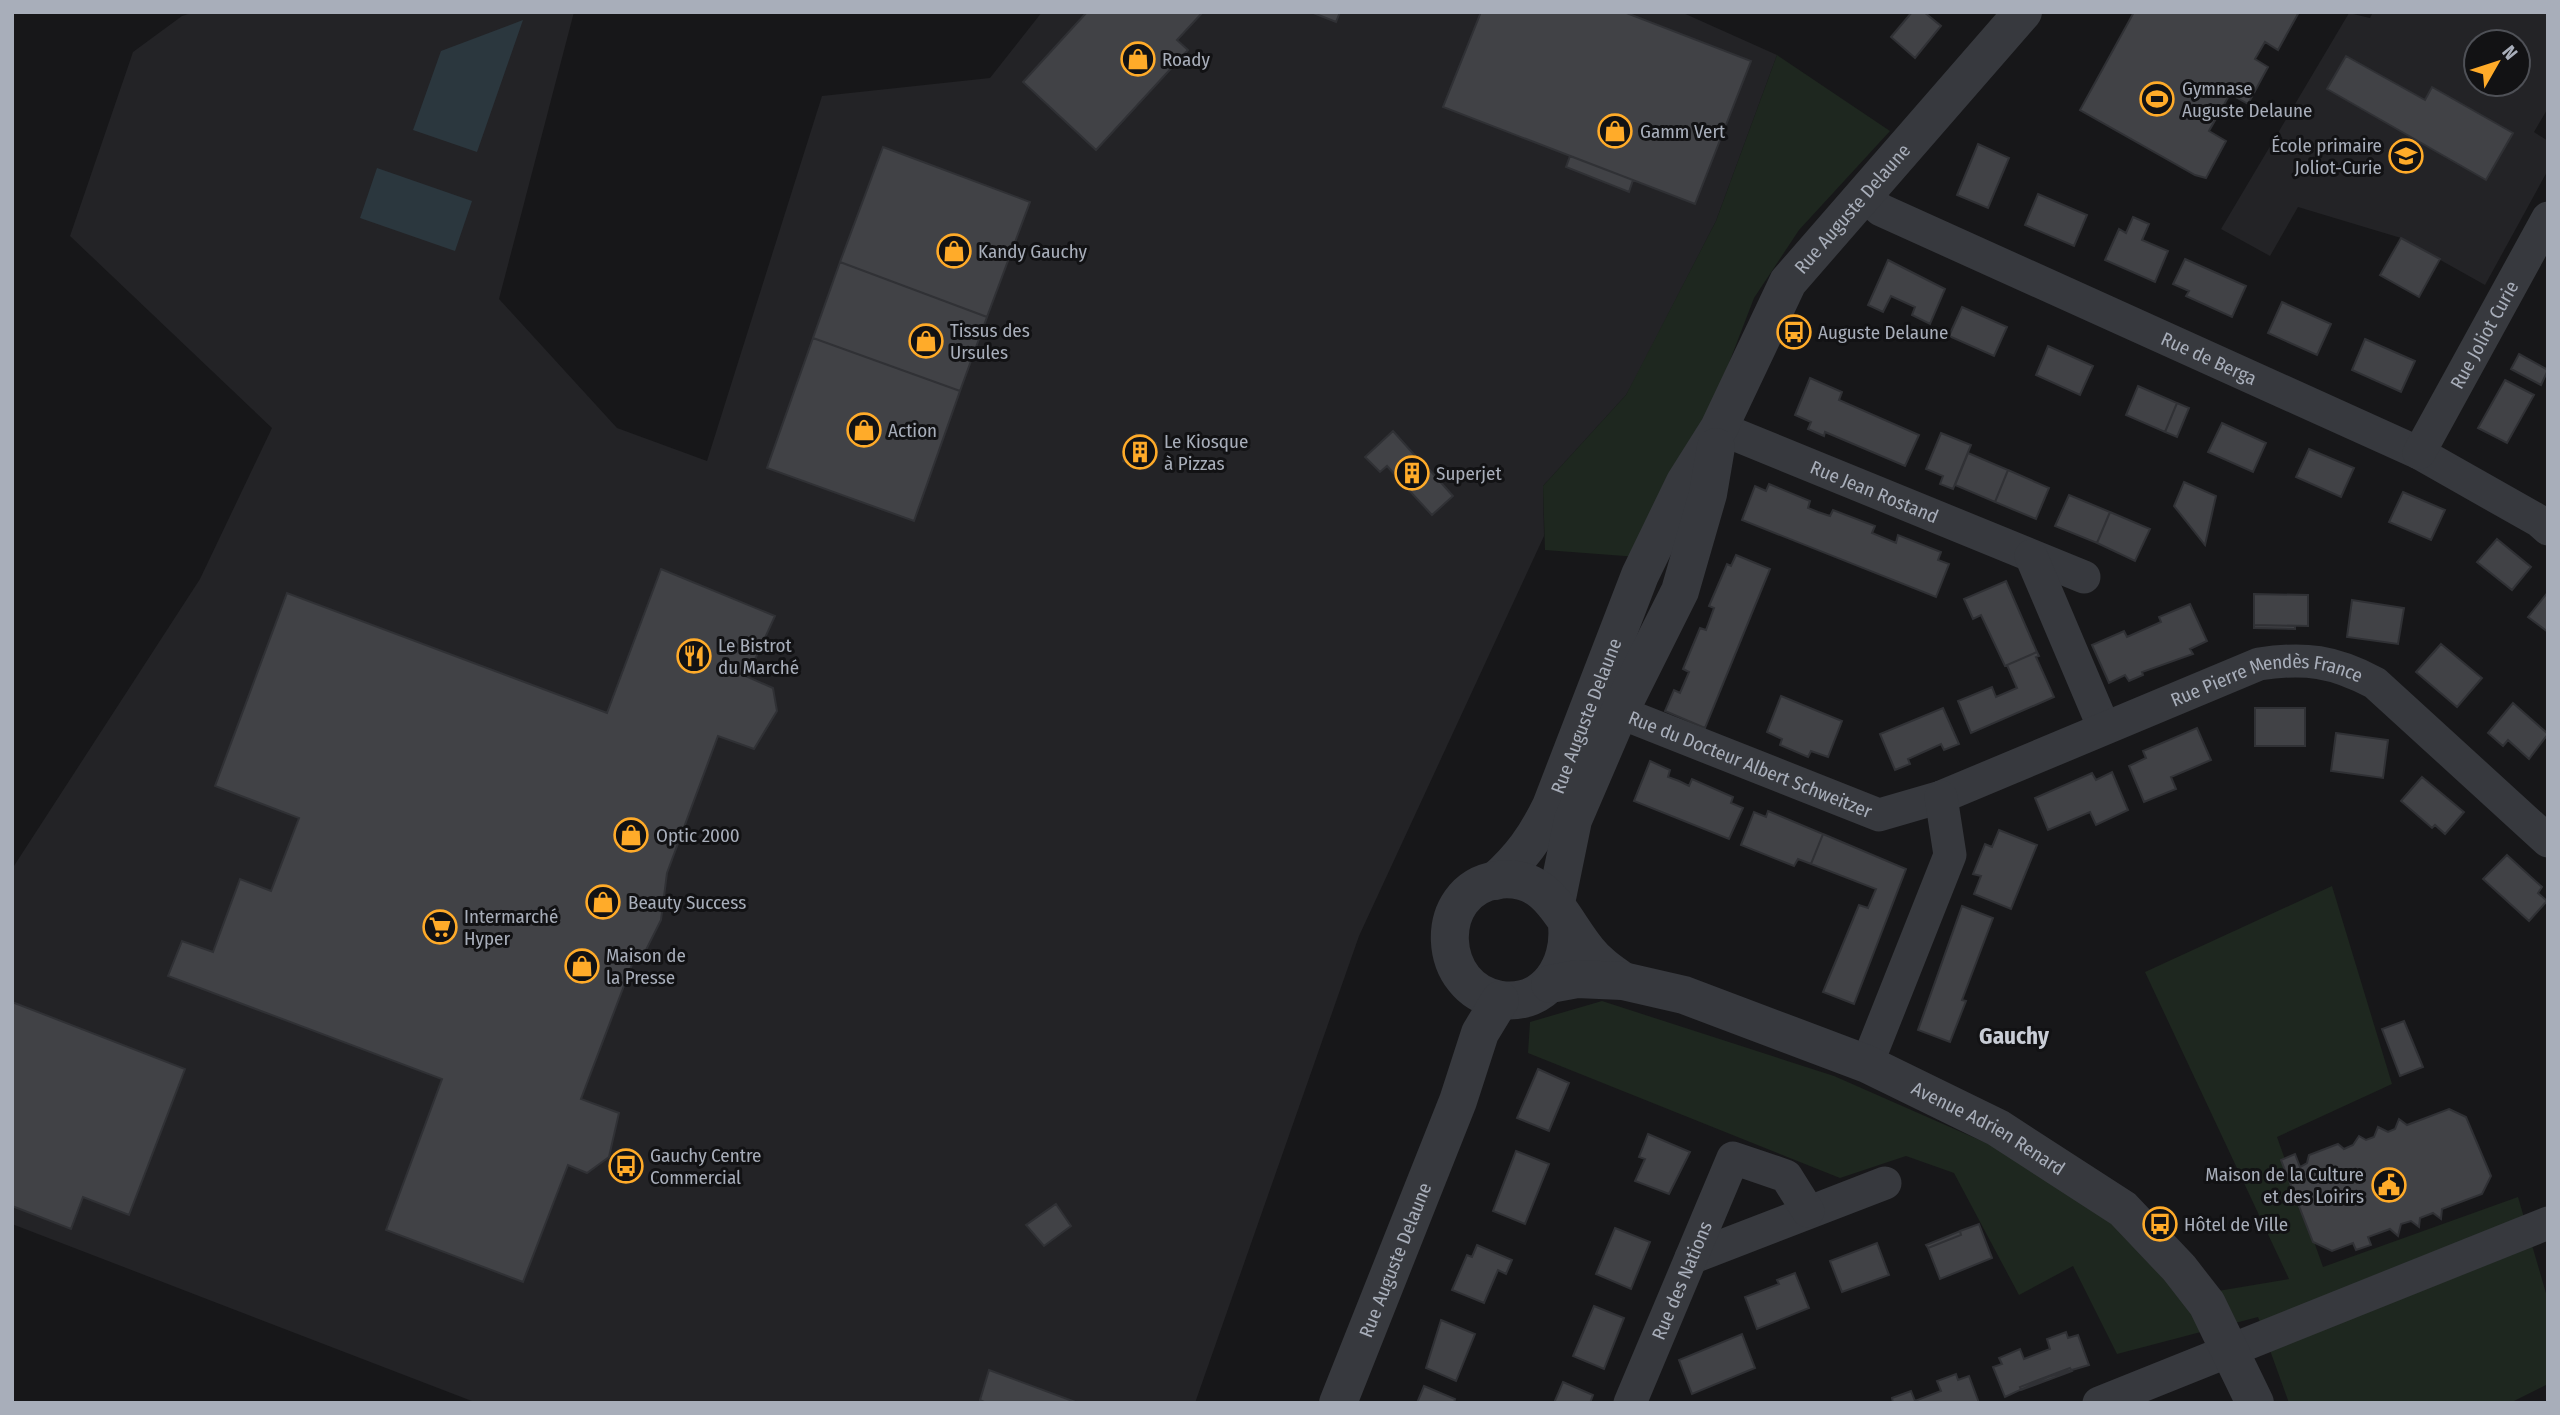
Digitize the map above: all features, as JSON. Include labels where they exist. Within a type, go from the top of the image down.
[{"type":"street","name":"Rue Auguste Delaune","points":[[1562,914],[1573,820],[1640,575],[1685,482],[1719,428],[1788,282],[2023,12]]},
{"type":"street","name":"Rue de Berga","points":[[1864,196],[1893,215],[2419,453],[2548,529]]},
{"type":"street","name":"Rue Joliot Curie","points":[[2419,453],[2548,218]]},
{"type":"street","name":"Rue Auguste Delaune","points":[[1495,881],[1534,841],[1606,707],[1680,591],[1708,494],[1719,428]]},
{"type":"street","name":"Rue Jean Rostand","points":[[1719,428],[2084,577]]},
{"type":"street","points":[[2031,556],[2104,728]]},
{"type":"street","points":[[1640,575],[1680,591]]},
{"type":"street","name":"Rue Pierre Mendès France","points":[[1907,807],[1941,797],[2259,664],[2294,659],[2336,666],[2375,683],[2548,841]]},
{"type":"street","name":"Rue du Docteur Albert Schweitzer","points":[[1606,707],[1879,815],[1907,807]]},
{"type":"street","points":[[1867,1064],[1950,855],[1941,797]]},
{"type":"street","points":[[1495,881],[1529,883],[1562,914],[1567,957],[1550,984],[1518,1000],[1500,1000],[1468,985],[1450,955],[1448,937],[1451,919],[1460,903],[1473,890],[1495,881]]},
{"type":"street","name":"Avenue Adrien Renard","points":[[1562,914],[1588,953],[1623,981]]},
{"type":"street","name":"Avenue Adrien Renard","points":[[1550,984],[1577,979],[1623,981],[1684,995],[1867,1064],[1998,1128],[2123,1209],[2179,1268],[2207,1304],[2232,1350],[2255,1403]]},
{"type":"street","name":"Rue Auguste Delaune","points":[[1338,1403],[1458,1101],[1480,1033],[1500,1000]]},
{"type":"street","name":"Rue des Nations","points":[[1630,1403],[1734,1158],[1786,1176],[1808,1211]]},
{"type":"street","points":[[1691,1258],[1885,1183]]},
{"type":"street","points":[[2099,1403],[2548,1223]]},
{"type":"shaded area","points":[[195,12],[574,12],[499,299],[617,428],[707,461],[822,96],[990,78],[1042,12],[1681,12],[1777,55],[1716,221],[1635,379],[1626,395],[1543,486],[1544,536],[1359,936],[1195,1403],[477,1403],[12,1224],[12,869],[200,579],[272,428],[70,236],[133,52],[182,16]]},
{"type":"shaded area","name":"École primaire Joliot-Curie","points":[[2373,12],[2548,12],[2548,108],[2534,132],[2548,141],[2548,170],[2485,285],[2401,238],[2298,207],[2270,256],[2221,229],[2349,13],[2370,18]]},
{"type":"shaded area","points":[[523,20],[477,152],[413,130],[441,51]]},
{"type":"shaded area","points":[[1777,55],[1890,131],[1799,230],[1754,298],[1699,441],[1638,557],[1545,550],[1543,486],[1626,395],[1716,221]]},
{"type":"shaded area","points":[[377,168],[472,201],[455,251],[360,218]]},
{"type":"shaded area","points":[[2332,886],[2392,1084],[2277,1137],[2323,1267],[2518,1197],[2548,1300],[2548,1384],[2510,1403],[2289,1403],[2258,1317],[2117,1354],[2073,1266],[2019,1295],[1954,1173],[1906,1156],[1840,1178],[1528,1053],[1530,1022],[1602,1001],[1834,1076],[2009,1153],[2103,1211],[2188,1296],[2289,1279],[2145,972]]},
{"type":"building","points":[[1087,12],[1203,12],[1177,40],[1188,50],[1096,150],[1023,82]]},
{"type":"building","points":[[1311,12],[1340,12],[1336,22]]},
{"type":"building","name":"Gamm Vert","points":[[1481,12],[1624,12],[1751,61],[1695,204],[1443,107]]},
{"type":"building","points":[[1912,12],[1924,12],[1941,26],[1915,58],[1891,37]]},
{"type":"building","name":"Gymnase Auguste Delaune","points":[[2134,12],[2299,12],[2278,50],[2265,42],[2255,59],[2268,67],[2248,104],[2230,94],[2209,131],[2226,141],[2206,178],[2195,175],[2080,110]]},
{"type":"building","points":[[2346,56],[2425,100],[2432,87],[2513,133],[2486,180],[2327,89]]},
{"type":"building","points":[[1978,144],[2009,158],[1988,208],[1957,195]]},
{"type":"building","points":[[883,147],[1030,202],[987,317],[840,262]]},
{"type":"building","points":[[1570,156],[1633,180],[1629,192],[1566,167]]},
{"type":"building","points":[[2038,194],[2087,215],[2074,246],[2025,225]]},
{"type":"building","points":[[2133,217],[2149,224],[2142,240],[2168,251],[2155,282],[2105,260],[2119,229],[2126,233]]},
{"type":"building","points":[[2401,238],[2440,259],[2419,297],[2380,275]]},
{"type":"building","points":[[2185,259],[2246,286],[2232,317],[2186,296],[2189,291],[2173,284]]},
{"type":"building","points":[[1888,260],[1945,289],[1930,324],[1912,315],[1915,307],[1891,296],[1883,312],[1868,305]]},
{"type":"building","points":[[840,262],[987,317],[960,391],[813,338]]},
{"type":"building","points":[[2282,302],[2331,324],[2317,355],[2268,333]]},
{"type":"building","points":[[1962,307],[2007,327],[1994,356],[1949,336]]},
{"type":"building","name":"Action","points":[[813,338],[960,391],[914,521],[767,468]]},
{"type":"building","points":[[2365,339],[2415,361],[2401,392],[2352,370]]},
{"type":"building","points":[[2048,346],[2093,366],[2080,395],[2036,375]]},
{"type":"building","points":[[2519,354],[2548,370],[2541,385],[2511,369]]},
{"type":"building","points":[[1810,378],[1842,392],[1839,400],[1919,435],[1905,466],[1825,432],[1824,436],[1808,429],[1811,422],[1795,415]]},
{"type":"building","points":[[2505,380],[2534,395],[2507,443],[2478,428]]},
{"type":"building","points":[[2138,386],[2177,403],[2165,432],[2126,415]]},
{"type":"building","points":[[2177,403],[2189,408],[2177,437],[2165,432]]},
{"type":"building","points":[[2222,423],[2266,443],[2253,472],[2208,452]]},
{"type":"building","points":[[1393,431],[1419,460],[1398,478],[1387,466],[1380,472],[1365,457]]},
{"type":"building","points":[[1941,433],[1971,445],[1953,489],[1940,484],[1943,476],[1926,469]]},
{"type":"building","name":"Le Kiosque à Pizzas","points":[[1136,434],[1156,443],[1145,469],[1123,461]]},
{"type":"building","points":[[2309,449],[2354,468],[2341,497],[2296,477]]},
{"type":"building","points":[[1968,453],[2008,470],[1995,502],[1955,485]]},
{"type":"building","name":"Superjet","points":[[1417,461],[1424,469],[1407,484],[1400,477]]},
{"type":"building","points":[[1427,467],[1453,496],[1432,515],[1406,487]]},
{"type":"building","points":[[2008,470],[2049,488],[2036,519],[1995,502]]},
{"type":"building","points":[[2184,482],[2216,496],[2205,545],[2174,506]]},
{"type":"building","points":[[1769,484],[1810,501],[1808,508],[1818,512],[1830,516],[1833,510],[1875,526],[1872,533],[1896,543],[1898,535],[1941,552],[1938,560],[1949,564],[1936,597],[1742,520],[1755,486],[1766,491]]},
{"type":"building","points":[[2403,492],[2445,510],[2431,540],[2389,522]]},
{"type":"building","points":[[2069,495],[2110,512],[2097,543],[2055,526]]},
{"type":"building","points":[[2110,512],[2150,529],[2135,561],[2097,543]]},
{"type":"building","points":[[2497,539],[2531,567],[2512,590],[2477,562]]},
{"type":"building","points":[[1736,555],[1770,569],[1705,728],[1665,711],[1674,690],[1680,693],[1689,672],[1683,669],[1700,628],[1706,630],[1714,608],[1709,606],[1727,564],[1731,566]]},
{"type":"building","name":"Intermarché Hyper","points":[[661,569],[775,616],[753,664],[745,661],[741,674],[773,688],[777,711],[754,749],[718,736],[667,873],[661,920],[646,950],[633,962],[581,1099],[619,1113],[609,1157],[587,1173],[568,1165],[523,1282],[386,1230],[442,1079],[168,976],[182,941],[213,952],[240,879],[271,891],[299,818],[215,786],[287,593],[607,713]]},
{"type":"building","points":[[2006,581],[2037,652],[2005,666],[1981,615],[1973,619],[1964,599]]},
{"type":"building","points":[[2548,592],[2548,632],[2528,617]]},
{"type":"building","points":[[2254,594],[2308,595],[2308,626],[2254,625]]},
{"type":"building","points":[[2352,600],[2404,608],[2398,644],[2347,637]]},
{"type":"building","points":[[2190,604],[2207,641],[2190,649],[2193,654],[2142,672],[2143,675],[2129,681],[2125,675],[2109,683],[2092,645],[2124,631],[2127,637],[2161,622],[2159,617]]},
{"type":"building","points":[[2254,625],[2295,626],[2295,629],[2254,628]]},
{"type":"building","points":[[2441,644],[2482,678],[2457,707],[2416,672]]},
{"type":"building","points":[[2037,652],[2039,656],[2036,657],[2054,697],[1971,733],[1958,701],[1992,687],[1996,697],[2017,688],[2007,665]]},
{"type":"building","points":[[1781,696],[1842,721],[1828,757],[1811,751],[1808,757],[1780,745],[1782,739],[1767,732]]},
{"type":"building","points":[[2513,703],[2548,734],[2529,759],[2508,740],[2503,746],[2488,733]]},
{"type":"building","points":[[1943,708],[1959,744],[1944,750],[1941,744],[1908,759],[1910,764],[1895,770],[1880,734]]},
{"type":"building","points":[[2255,708],[2305,708],[2305,746],[2255,746]]},
{"type":"building","points":[[2197,728],[2211,760],[2171,777],[2176,789],[2144,802],[2129,766],[2146,758],[2143,751]]},
{"type":"building","points":[[2336,733],[2388,740],[2383,778],[2331,771]]},
{"type":"building","points":[[1650,761],[1670,770],[1668,777],[1689,786],[1692,779],[1733,797],[1731,803],[1743,808],[1729,839],[1634,801]]},
{"type":"building","points":[[2112,772],[2128,810],[2096,825],[2090,812],[2048,830],[2035,798],[2092,773],[2096,780]]},
{"type":"building","points":[[2422,777],[2464,812],[2445,834],[2435,825],[2432,828],[2401,801]]},
{"type":"building","points":[[1768,811],[1823,834],[1811,864],[1798,859],[1794,866],[1741,845],[1754,812],[1766,817]]},
{"type":"building","points":[[1999,830],[2037,845],[2011,909],[1974,894],[1981,876],[1973,874],[1985,844],[1992,847]]},
{"type":"building","points":[[1823,834],[1906,869],[1854,1004],[1823,992],[1859,905],[1868,908],[1876,889],[1811,864]]},
{"type":"building","points":[[2507,855],[2542,887],[2538,893],[2547,901],[2529,921],[2483,879]]},
{"type":"building","points":[[1962,906],[1993,918],[1962,1000],[1966,1001],[1950,1042],[1918,1030]]},
{"type":"building","points":[[12,1002],[185,1069],[129,1215],[83,1197],[71,1229],[12,1206]]},
{"type":"building","points":[[2404,1021],[2423,1067],[2400,1076],[2382,1029]]},
{"type":"building","points":[[1538,1069],[1569,1083],[1549,1131],[1517,1118]]},
{"type":"building","name":"Maison de la Culture et des Loirirs","points":[[2449,1109],[2466,1117],[2491,1176],[2482,1194],[2442,1209],[2441,1219],[2433,1213],[2420,1218],[2419,1227],[2411,1221],[2401,1224],[2398,1236],[2390,1229],[2368,1237],[2371,1245],[2356,1250],[2353,1243],[2332,1251],[2313,1242],[2281,1160],[2295,1154],[2300,1167],[2307,1163],[2309,1155],[2338,1144],[2344,1149],[2353,1145],[2359,1136],[2366,1140],[2374,1137],[2378,1127],[2388,1132],[2395,1129],[2399,1119],[2407,1125]]},
{"type":"building","points":[[1648,1134],[1690,1152],[1669,1194],[1635,1181],[1645,1159],[1639,1157]]},
{"type":"building","points":[[1516,1151],[1549,1164],[1525,1224],[1493,1211]]},
{"type":"building","points":[[1056,1204],[1071,1226],[1044,1246],[1026,1225]]},
{"type":"building","points":[[1979,1224],[1992,1258],[1940,1279],[1928,1248],[1961,1235],[1960,1231]]},
{"type":"building","points":[[1615,1228],[1650,1242],[1631,1289],[1596,1274]]},
{"type":"building","points":[[1960,1231],[1961,1235],[1928,1248],[1926,1245]]},
{"type":"building","points":[[1877,1243],[1889,1275],[1842,1292],[1830,1261]]},
{"type":"building","points":[[1477,1245],[1512,1260],[1506,1274],[1498,1270],[1484,1303],[1452,1290],[1467,1255],[1472,1257]]},
{"type":"building","points":[[1795,1273],[1809,1308],[1757,1329],[1745,1297],[1779,1284],[1777,1280]]},
{"type":"building","points":[[1594,1306],[1624,1318],[1604,1369],[1573,1356]]},
{"type":"building","points":[[1441,1320],[1475,1334],[1456,1381],[1426,1368]]},
{"type":"building","points":[[2066,1332],[2068,1338],[2078,1335],[2089,1365],[2048,1377],[2005,1397],[1993,1367],[2002,1364],[1999,1358],[2020,1349],[2024,1359],[2050,1349],[2047,1339]]},
{"type":"building","points":[[1742,1334],[1755,1368],[1692,1394],[1679,1360]]},
{"type":"building","points":[[2070,1368],[2072,1371],[2021,1390],[2020,1387]]},
{"type":"building","points":[[989,1370],[1078,1403],[986,1403],[980,1400]]},
{"type":"building","points":[[1956,1374],[1958,1380],[1969,1376],[1979,1403],[1893,1403],[1892,1398],[1911,1391],[1915,1401],[1941,1391],[1937,1381]]},
{"type":"building","points":[[1563,1382],[1593,1395],[1590,1403],[1554,1403]]},
{"type":"building","points":[[1424,1386],[1455,1399],[1454,1403],[1417,1403]]},
{"type":"place","name":"Roady","points":[[1138,59]]},
{"type":"place","name":"Gymnase Auguste Delaune","points":[[2157,99]]},
{"type":"place","name":"Gamm Vert","points":[[1615,131]]},
{"type":"place","name":"École primaire Joliot-Curie","points":[[2406,156]]},
{"type":"place","name":"Kandy Gauchy","points":[[954,251]]},
{"type":"place","name":"Auguste Delaune","points":[[1794,332]]},
{"type":"place","name":"Tissus des Ursules","points":[[926,341]]},
{"type":"place","name":"Action","points":[[864,430]]},
{"type":"place","name":"Le Kiosque à Pizzas","points":[[1140,452]]},
{"type":"place","name":"Superjet","points":[[1412,473]]},
{"type":"place","name":"Le Bistrot du Marché","points":[[694,656]]},
{"type":"place","name":"Optic 2000","points":[[631,835]]},
{"type":"place","name":"Beauty Success","points":[[603,902]]},
{"type":"place","name":"Intermarché Hyper","points":[[440,927]]},
{"type":"place","name":"Maison de la Presse","points":[[582,966]]},
{"type":"place","name":"Gauchy Centre Commercial","points":[[626,1166]]},
{"type":"place","name":"Maison de la Culture et des Loirirs","points":[[2389,1185]]},
{"type":"place","name":"Hôtel de Ville","points":[[2160,1224]]},
{"type":"district","name":"Gauchy","points":[[2014,1036]]}]
